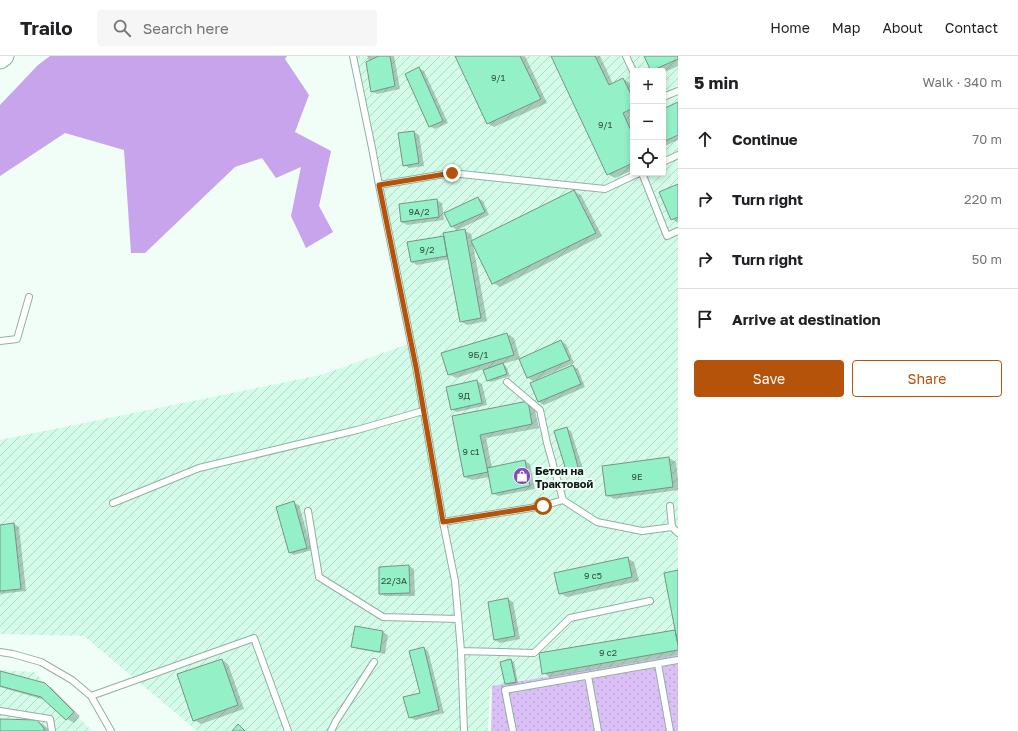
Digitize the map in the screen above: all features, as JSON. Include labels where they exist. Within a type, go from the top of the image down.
[{"type":"main road","points":[[0,59],[4,56]]},
{"type":"lane","points":[[353,56],[416,367],[443,522],[455,581],[461,651],[464,731]]},
{"type":"lane","points":[[626,56],[632,68]]},
{"type":"lane","points":[[666,96],[678,91]]},
{"type":"lane","points":[[666,161],[678,155]]},
{"type":"lane","points":[[379,185],[452,173],[605,190],[634,176]]},
{"type":"lane","points":[[641,176],[667,236],[678,231]]},
{"type":"lane","points":[[0,341],[17,338],[29,297]]},
{"type":"lane","points":[[507,382],[540,410],[547,443],[563,500],[597,522],[642,531],[672,527]]},
{"type":"lane","points":[[113,503],[199,468],[358,430],[423,410]]},
{"type":"lane","points":[[443,522],[543,506],[563,500]]},
{"type":"lane","points":[[670,506],[672,527],[678,533]]},
{"type":"lane","points":[[308,512],[319,577],[383,617],[458,619]]},
{"type":"lane","points":[[461,651],[534,653],[570,618],[650,601]]},
{"type":"lane","points":[[91,696],[254,638],[288,731]]},
{"type":"lane","points":[[0,652],[41,662],[72,680],[91,696],[111,731]]},
{"type":"lane","points":[[513,731],[505,690],[678,660]]},
{"type":"lane","points":[[331,731],[374,662]]},
{"type":"lane","points":[[658,664],[670,731]]},
{"type":"lane","points":[[588,676],[598,731]]},
{"type":"lane","points":[[0,712],[50,719],[52,731]]},
{"type":"shaded area","points":[[50,56],[287,56],[285,59],[309,95],[295,132],[331,151],[319,206],[333,232],[306,248],[291,216],[301,167],[276,178],[262,158],[235,167],[145,253],[131,253],[124,150],[65,133],[0,176],[0,105],[38,65]]},
{"type":"shaded area","points":[[356,56],[678,56],[678,658],[490,689],[488,731],[197,731],[84,636],[0,634],[0,440],[321,375],[414,342]]},
{"type":"shaded area","points":[[678,655],[678,731],[491,731],[492,686]]},
{"type":"shaded area","points":[[0,670],[34,672],[92,731],[0,731]]},
{"type":"building","points":[[379,56],[390,56],[395,86],[371,92],[366,62]]},
{"type":"building","points":[[455,56],[520,56],[541,99],[487,124]]},
{"type":"building","points":[[551,56],[595,56],[609,85],[623,78],[630,92],[630,110],[623,113],[630,128],[630,164],[607,175]]},
{"type":"building","points":[[644,56],[678,56],[678,59],[658,68],[650,68]]},
{"type":"building","points":[[419,67],[443,121],[429,127],[405,74]]},
{"type":"building","points":[[678,102],[678,135],[666,141],[666,140],[666,108]]},
{"type":"building","points":[[414,131],[419,163],[403,166],[398,133]]},
{"type":"building","points":[[678,184],[678,217],[671,220],[659,192]]},
{"type":"building","points":[[574,190],[596,233],[492,284],[471,241]]},
{"type":"building","points":[[478,197],[485,212],[451,227],[444,213]]},
{"type":"building","points":[[437,199],[439,217],[401,222],[399,204]]},
{"type":"building","points":[[465,229],[481,318],[460,322],[443,233]]},
{"type":"building","points":[[444,236],[447,256],[411,262],[407,242]]},
{"type":"building","points":[[507,333],[514,355],[448,375],[441,353]]},
{"type":"building","points":[[561,340],[570,360],[527,378],[519,359]]},
{"type":"building","points":[[503,363],[507,374],[487,381],[483,370]]},
{"type":"building","points":[[573,365],[581,384],[538,402],[530,383]]},
{"type":"building","points":[[477,380],[482,403],[451,410],[446,387]]},
{"type":"building","points":[[528,401],[532,424],[480,435],[488,472],[464,477],[452,416]]},
{"type":"building","points":[[567,427],[578,467],[566,470],[554,431]]},
{"type":"building","points":[[669,457],[673,487],[606,496],[602,466]]},
{"type":"building","points":[[525,460],[530,486],[492,494],[487,468]]},
{"type":"building","points":[[294,501],[307,548],[289,553],[276,507]]},
{"type":"building","points":[[14,523],[21,589],[0,591],[0,525]]},
{"type":"building","points":[[628,557],[632,577],[559,594],[554,573]]},
{"type":"building","points":[[409,565],[410,593],[379,594],[379,567]]},
{"type":"building","points":[[678,570],[678,645],[664,573]]},
{"type":"building","points":[[508,598],[515,636],[494,640],[488,602]]},
{"type":"building","points":[[355,626],[383,631],[380,652],[351,647]]},
{"type":"building","points":[[675,630],[678,650],[542,674],[539,653]]},
{"type":"building","points":[[424,647],[439,710],[409,718],[403,697],[420,693],[409,651]]},
{"type":"building","points":[[222,659],[238,705],[193,721],[177,674]]},
{"type":"building","points":[[511,659],[516,682],[505,684],[500,662]]},
{"type":"building","points":[[0,671],[45,683],[74,712],[66,720],[41,697],[0,686]]},
{"type":"building","points":[[0,719],[37,720],[44,728],[44,731],[0,731]]},
{"type":"building","points":[[238,724],[245,731],[232,731]]},
{"type":"place","name":"Бетон на Трактовой","points":[[522,476]]},
{"type":"route","points":[[452,173],[379,185],[416,367],[443,522],[543,506]]}]
